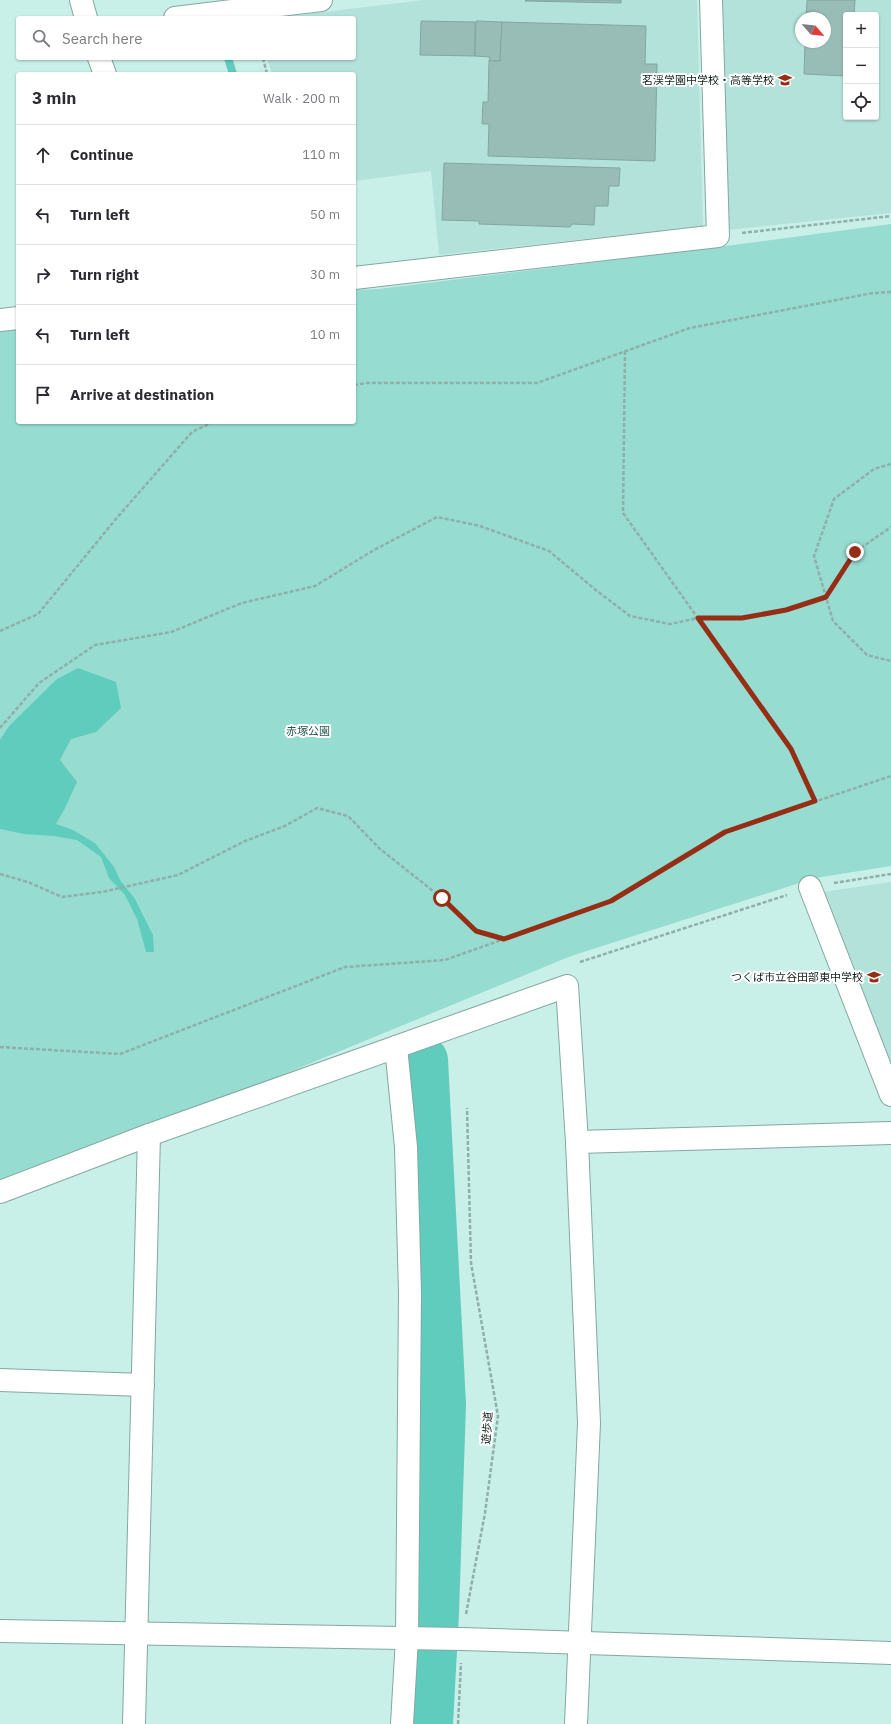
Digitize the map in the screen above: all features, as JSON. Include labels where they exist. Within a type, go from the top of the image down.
[{"type":"street","points":[[81,0],[85,16]]},
{"type":"street","points":[[187,16],[258,4],[320,0]]},
{"type":"street","points":[[356,278],[718,236],[711,0]]},
{"type":"street","points":[[100,60],[104,72]]},
{"type":"street","points":[[0,320],[16,318]]},
{"type":"street","points":[[810,887],[891,1094]]},
{"type":"street","points":[[0,1192],[148,1135],[567,986],[577,1142],[589,1423],[576,1724]]},
{"type":"street","points":[[396,1047],[406,1147],[410,1293],[414,1638],[402,1724]]},
{"type":"street","points":[[577,1142],[891,1133]]},
{"type":"street","points":[[134,1724],[148,1135]]},
{"type":"street","points":[[0,1380],[143,1385]]},
{"type":"street","points":[[0,1631],[461,1639],[891,1653]]},
{"type":"path","points":[[264,60],[266,72]]},
{"type":"path","points":[[718,236],[891,216]]},
{"type":"path","points":[[356,385],[537,382],[690,328],[873,294],[891,292]]},
{"type":"path","points":[[625,351],[623,513],[791,749],[815,801]]},
{"type":"path","points":[[0,631],[38,614],[115,520],[192,432],[210,424]]},
{"type":"path","points":[[891,464],[874,469],[834,499],[814,556],[833,621],[866,655],[891,661]]},
{"type":"path","points":[[0,728],[39,683],[95,646],[171,632],[242,603],[315,586],[374,550],[437,518],[480,526],[549,551],[630,616],[670,624],[698,618],[742,618],[786,610],[826,597],[855,552],[891,527]]},
{"type":"path","points":[[0,1047],[120,1054],[345,967],[446,960],[611,901],[725,832],[891,776]]},
{"type":"path","points":[[0,874],[28,882],[62,897],[102,892],[178,875],[245,841],[285,826],[317,808],[348,816],[380,849],[442,898],[476,931],[504,939]]},
{"type":"path","points":[[580,962],[810,887],[891,874]]},
{"type":"path","name":"遊歩道","points":[[458,1724],[461,1639],[485,1513],[498,1416],[471,1263],[467,1108]]},
{"type":"shaded area","points":[[423,0],[697,0],[703,226],[439,255],[431,171],[356,181],[356,72],[271,72],[268,60],[356,60],[356,16],[292,16]]},
{"type":"shaded area","name":"茗渓学園中学校・高等学校","points":[[722,0],[891,0],[891,213],[727,230]]},
{"type":"shaded area","points":[[78,668],[116,682],[121,708],[96,732],[71,739],[60,760],[77,782],[56,824],[73,830],[95,843],[114,867],[120,880],[135,899],[153,935],[154,952],[146,952],[137,919],[125,895],[109,878],[101,857],[77,840],[54,836],[24,834],[0,829],[0,740],[9,726],[57,679]]},
{"type":"shaded area","name":"つくば市立谷田部東中学校","points":[[891,882],[891,1063],[823,892]]},
{"type":"green space","name":"赤塚公園","points":[[891,224],[891,866],[815,878],[571,956],[0,1191],[0,320],[16,318],[16,424],[356,424],[356,290],[378,289]]},
{"type":"building","points":[[621,0],[621,3],[525,1]]},
{"type":"building","points":[[807,0],[855,0],[854,12],[843,12],[843,76],[804,74],[805,48],[831,48],[831,12],[806,12]]},
{"type":"building","points":[[421,21],[475,22],[475,56],[420,55]]},
{"type":"building","points":[[476,21],[502,22],[500,61],[489,61],[490,57],[475,56]]},
{"type":"building","points":[[502,22],[646,26],[645,64],[657,64],[655,161],[488,156],[489,124],[482,124],[483,102],[488,102],[489,61],[500,61]]},
{"type":"building","points":[[444,163],[620,168],[619,186],[609,186],[608,206],[595,206],[594,225],[572,224],[570,227],[479,224],[479,221],[442,220]]},
{"type":"waterway","points":[[229,60],[232,72]]},
{"type":"waterway","points":[[424,1060],[442,1404],[435,1613],[429,1724]]},
{"type":"place","name":"茗渓学園中学校・高等学校","points":[[785,80]]},
{"type":"place","name":"つくば市立谷田部東中学校","points":[[874,977]]},
{"type":"route","points":[[442,898],[476,931],[504,939],[611,901],[725,832],[815,801],[791,749],[698,618],[742,618],[786,610],[826,597],[855,552]]}]
